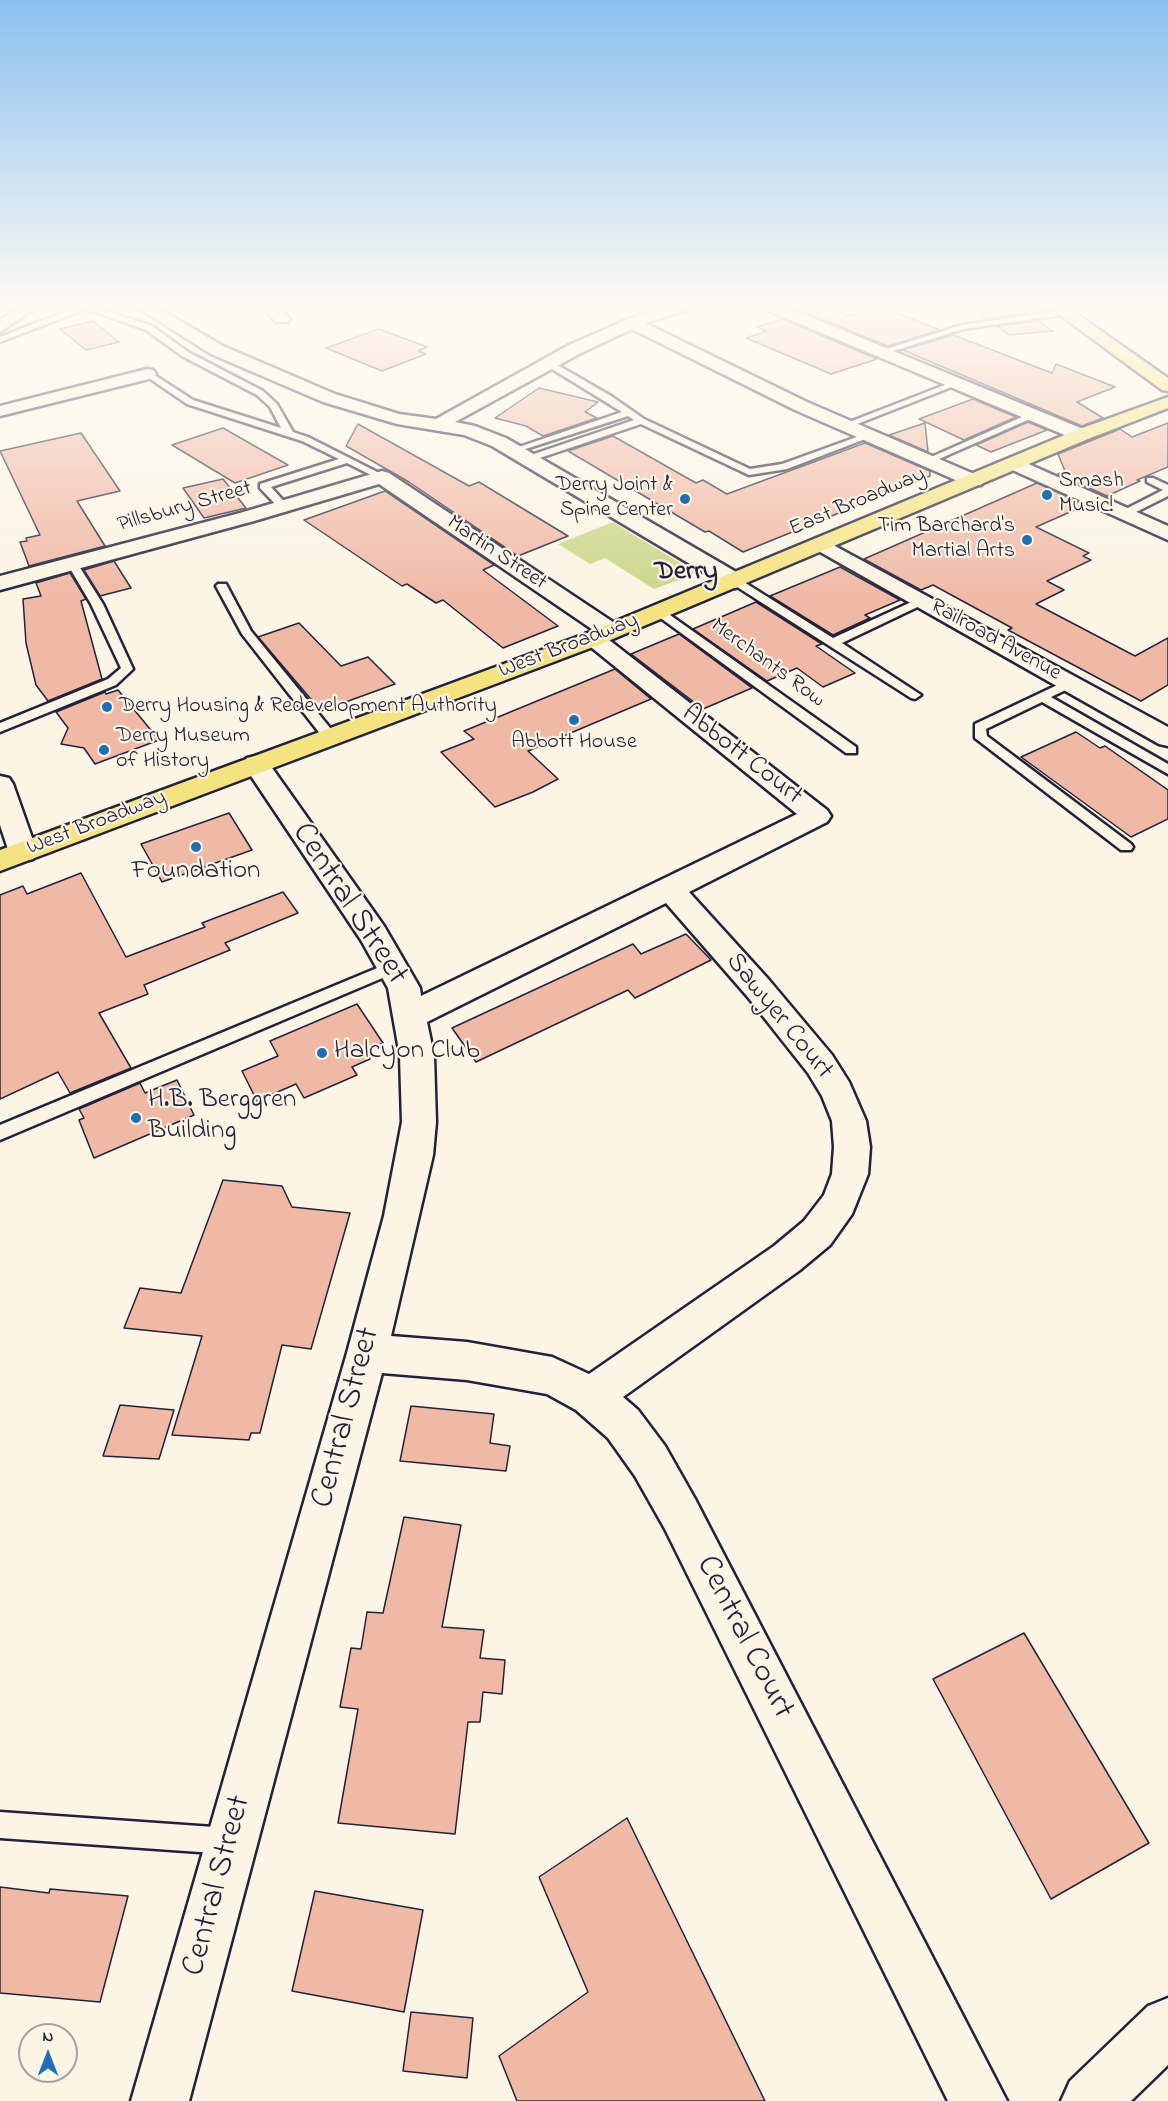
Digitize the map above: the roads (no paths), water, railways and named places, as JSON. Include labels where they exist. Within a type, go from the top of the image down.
[{"type":"main road","name":"East Broadway","points":[[699,595],[1082,435],[1160,405]]},
{"type":"main road","name":"West Broadway","points":[[12,857],[602,635],[699,595]]},
{"type":"street","points":[[0,411],[24,405]]},
{"type":"street","points":[[352,405],[397,419],[441,425],[483,435],[523,455],[735,580]]},
{"type":"street","points":[[441,425],[475,405]]},
{"type":"street","points":[[801,405],[844,426],[974,480]]},
{"type":"street","points":[[1010,405],[1082,435]]},
{"type":"street","points":[[1015,464],[1168,533]]},
{"type":"street","name":"Pillsbury Street","points":[[0,583],[382,477]]},
{"type":"street","name":"Martin Street","points":[[382,477],[602,635]]},
{"type":"street","name":"Railroad Avenue","points":[[822,545],[1168,738]]},
{"type":"street","name":"Abbott Court","points":[[602,635],[730,749],[817,816],[670,890]]},
{"type":"street","name":"Central Street","points":[[160,2101],[367,1353],[415,1155],[420,1086],[411,1016],[404,988],[394,967],[350,897],[256,764]]},
{"type":"street","points":[[0,784],[12,857]]},
{"type":"street","points":[[411,1016],[670,890]]},
{"type":"street","name":"Sawyer Court","points":[[591,1396],[787,1258],[817,1233],[839,1203],[850,1174],[852,1147],[849,1121],[837,1092],[820,1064],[758,988],[670,890]]},
{"type":"street","name":"Central Court","points":[[367,1353],[513,1368],[552,1376],[591,1396],[622,1424],[650,1461],[680,1514],[978,2101]]},
{"type":"street","points":[[1090,2101],[1168,2026]]},
{"type":"lane","points":[[199,405],[289,434],[382,477]]},
{"type":"lane","points":[[273,405],[289,434]]},
{"type":"lane","points":[[616,405],[641,422],[659,428],[749,471],[784,467],[868,436]]},
{"type":"lane","points":[[844,426],[900,405]]},
{"type":"lane","points":[[523,455],[629,413]]},
{"type":"lane","points":[[927,461],[1034,415]]},
{"type":"lane","points":[[523,455],[641,422]]},
{"type":"lane","points":[[283,506],[264,486],[347,460]]},
{"type":"lane","points":[[1150,480],[1168,491]]},
{"type":"lane","points":[[1124,514],[1168,491]]},
{"type":"lane","points":[[0,728],[112,682],[127,669],[97,604],[73,564]]},
{"type":"lane","points":[[735,580],[915,695]]},
{"type":"lane","points":[[222,586],[246,632],[262,655],[330,737]]},
{"type":"lane","points":[[834,642],[924,600]]},
{"type":"lane","name":"Merchants Row","points":[[659,612],[850,750]]},
{"type":"lane","points":[[1070,683],[979,727],[981,738],[1126,847]]},
{"type":"lane","points":[[1042,697],[1168,770]]},
{"type":"lane","points":[[0,1133],[394,967]]},
{"type":"lane","points":[[0,1825],[232,1841]]},
{"type":"place","name":"Smash Music!","points":[[1047,495]]},
{"type":"place","name":"Derry Joint & Spine Center","points":[[685,499]]},
{"type":"place","name":"Tim Barchard's Martial Arts","points":[[1027,540]]},
{"type":"place","name":"Derry Housing & Redevelopment Authority","points":[[107,707]]},
{"type":"place","name":"Abbott House","points":[[574,720]]},
{"type":"place","name":"Derry Museum of History","points":[[104,750]]},
{"type":"place","name":"Foundation","points":[[196,847]]},
{"type":"place","name":"Halcyon Club","points":[[322,1053]]},
{"type":"place","name":"H.B. Berggren Building","points":[[136,1118]]},
{"type":"district","name":"Derry","points":[[686,574]]}]
